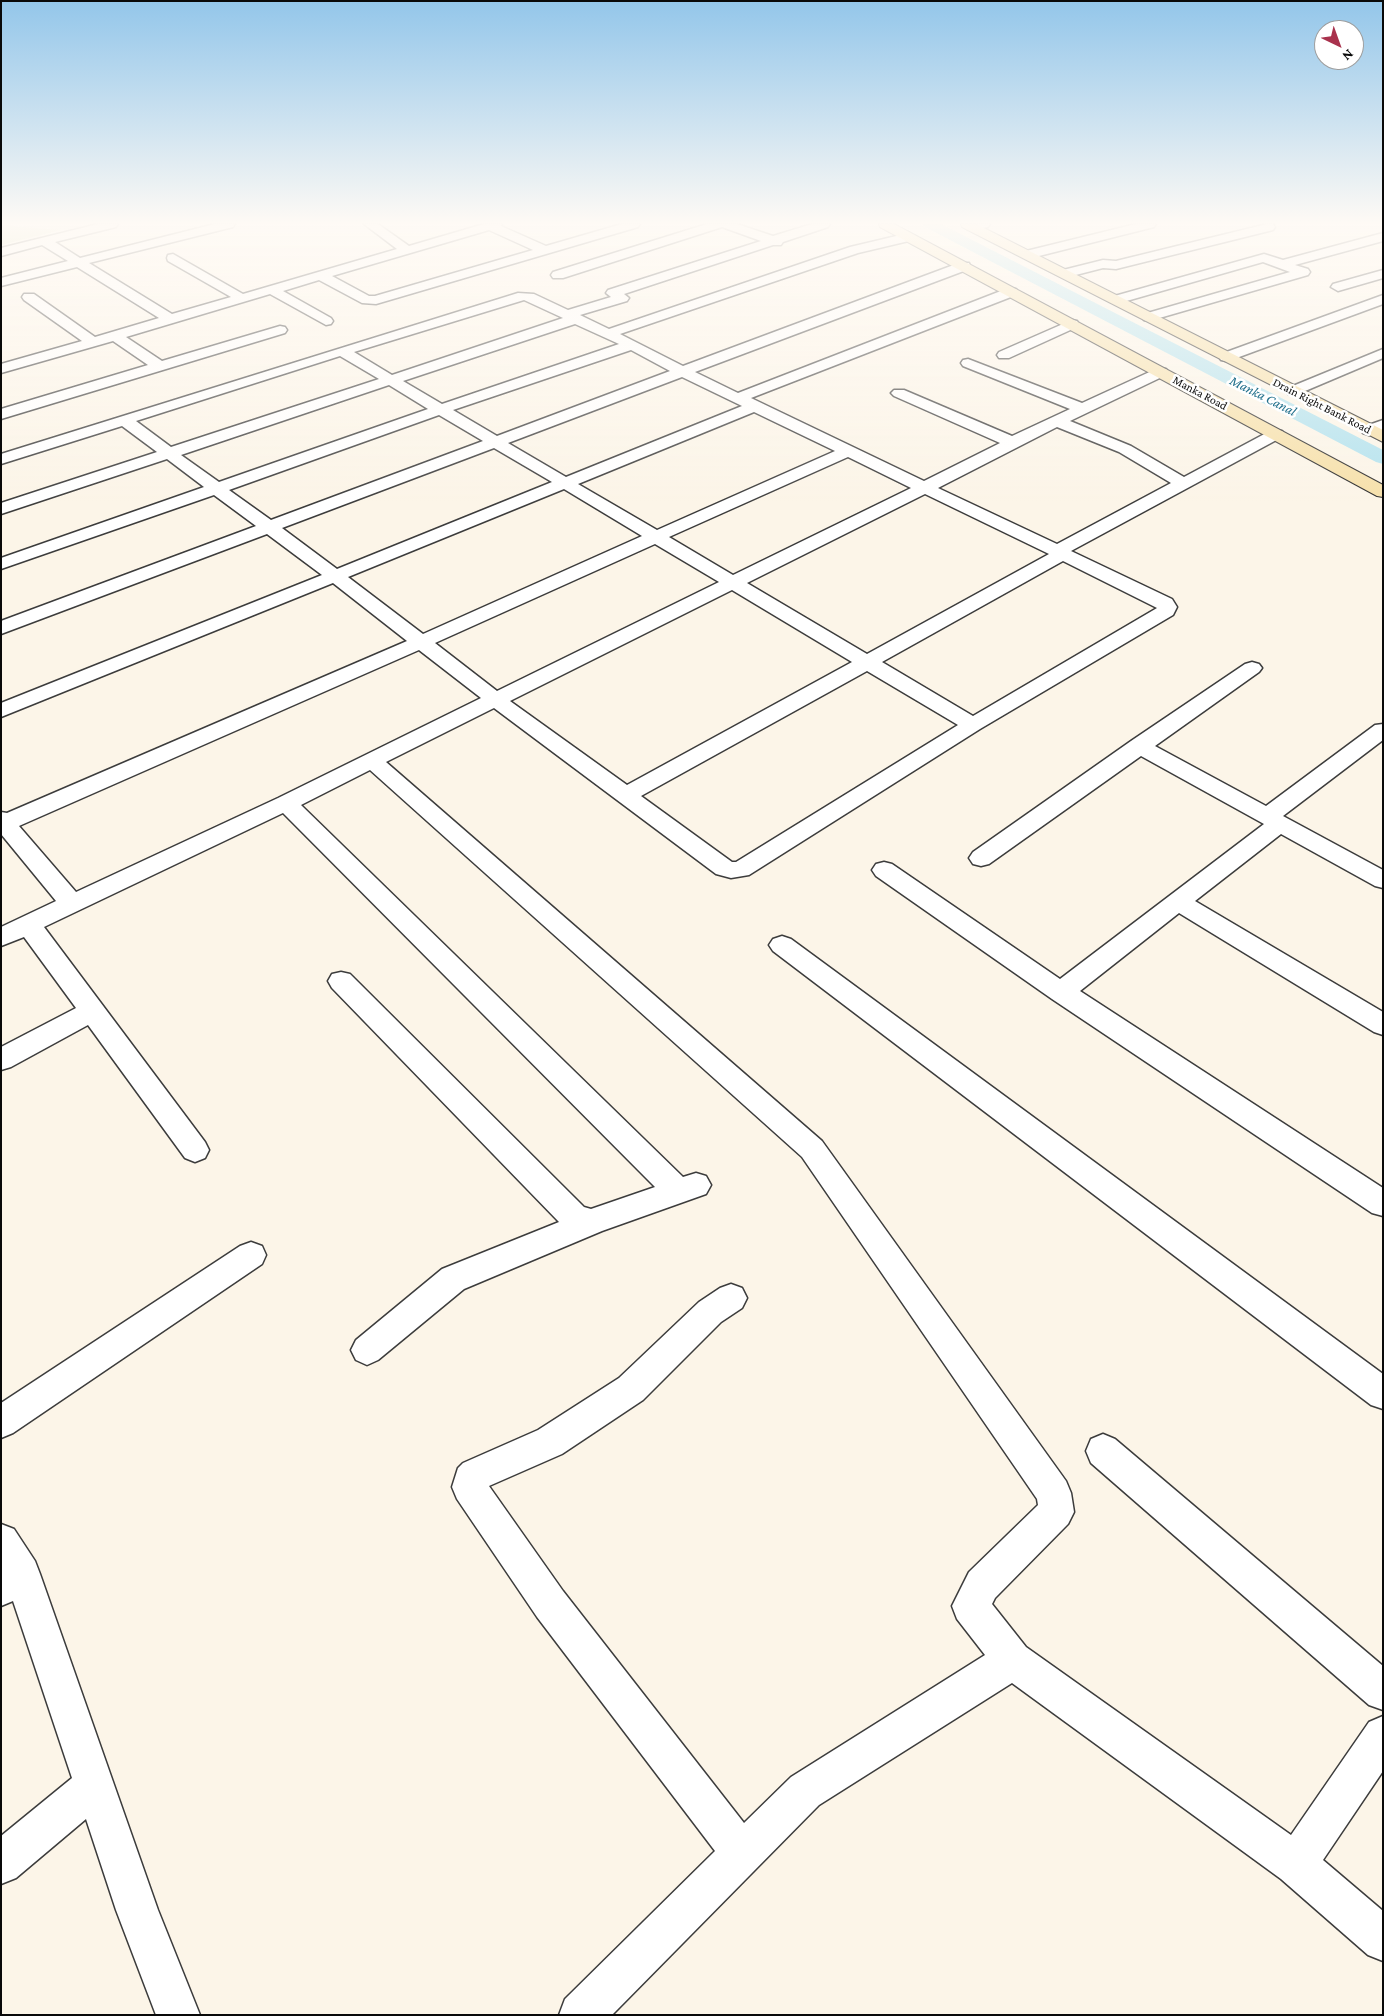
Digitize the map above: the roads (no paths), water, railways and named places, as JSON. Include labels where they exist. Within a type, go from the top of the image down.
[{"type":"main road","name":"Manka Road","points":[[1061,318],[1383,492]]},
{"type":"main road","name":"Drain Right Bank Road","points":[[1151,318],[1294,391],[1378,431]]},
{"type":"street","points":[[59,318],[94,342]]},
{"type":"street","points":[[2,368],[173,318]]},
{"type":"street","points":[[319,318],[326,322]]},
{"type":"street","points":[[1,459],[445,318]]},
{"type":"street","points":[[1,509],[392,380],[568,318]]},
{"type":"street","points":[[124,420],[270,527],[496,700],[724,868],[731,870],[741,869],[973,725],[1166,611],[1165,603],[573,318]]},
{"type":"street","points":[[607,334],[654,318]]},
{"type":"street","points":[[1,628],[826,318]]},
{"type":"street","points":[[738,398],[944,318]]},
{"type":"street","points":[[1226,357],[1330,318]]},
{"type":"street","points":[[1004,355],[1072,324]]},
{"type":"street","points":[[1,414],[280,330]]},
{"type":"street","points":[[115,336],[160,366]]},
{"type":"street","points":[[1,564],[442,409],[632,345]]},
{"type":"street","points":[[342,351],[973,725]]},
{"type":"street","points":[[1294,391],[1383,353]]},
{"type":"street","points":[[968,363],[1083,409]]},
{"type":"street","points":[[1,937],[286,803],[924,488],[1012,442],[1161,372]]},
{"type":"street","points":[[898,393],[1012,442]]},
{"type":"street","points":[[1,711],[755,406]]},
{"type":"street","points":[[1057,421],[1125,449],[1184,484]]},
{"type":"street","points":[[626,795],[1276,434]]},
{"type":"street","points":[[72,904],[3,821],[421,642],[848,451]]},
{"type":"street","points":[[981,858],[1252,668]]},
{"type":"street","points":[[1061,992],[1177,901],[1383,730]]},
{"type":"street","points":[[1139,746],[1383,880]]},
{"type":"street","points":[[372,761],[812,1148],[1054,1493],[1056,1512],[982,1585],[970,1606],[1013,1660],[1296,1864],[1383,1940]]},
{"type":"street","points":[[286,803],[686,1188],[591,1222],[453,1279],[367,1350]]},
{"type":"street","points":[[884,870],[1061,992],[1383,1204]]},
{"type":"street","points":[[1177,901],[1383,1024]]},
{"type":"street","points":[[28,924],[195,1150]]},
{"type":"street","points":[[782,944],[1383,1394]]},
{"type":"street","points":[[341,980],[575,1218],[591,1222]]},
{"type":"street","points":[[1,1060],[92,1011]]},
{"type":"street","points":[[1,1422],[251,1256]]},
{"type":"street","points":[[731,1298],[710,1312],[631,1389],[550,1442],[475,1475],[470,1480],[469,1487],[550,1604],[742,1853]]},
{"type":"street","points":[[1103,1451],[1383,1691]]},
{"type":"street","points":[[1,1542],[11,1581],[94,1786],[137,1910],[178,2015]]},
{"type":"street","points":[[581,2015],[805,1790],[1013,1660]]},
{"type":"street","points":[[1296,1864],[1383,1736]]},
{"type":"street","points":[[1,1863],[94,1786]]},
{"type":"waterway","name":"Manka Canal","points":[[1112,318],[1383,458]]}]
